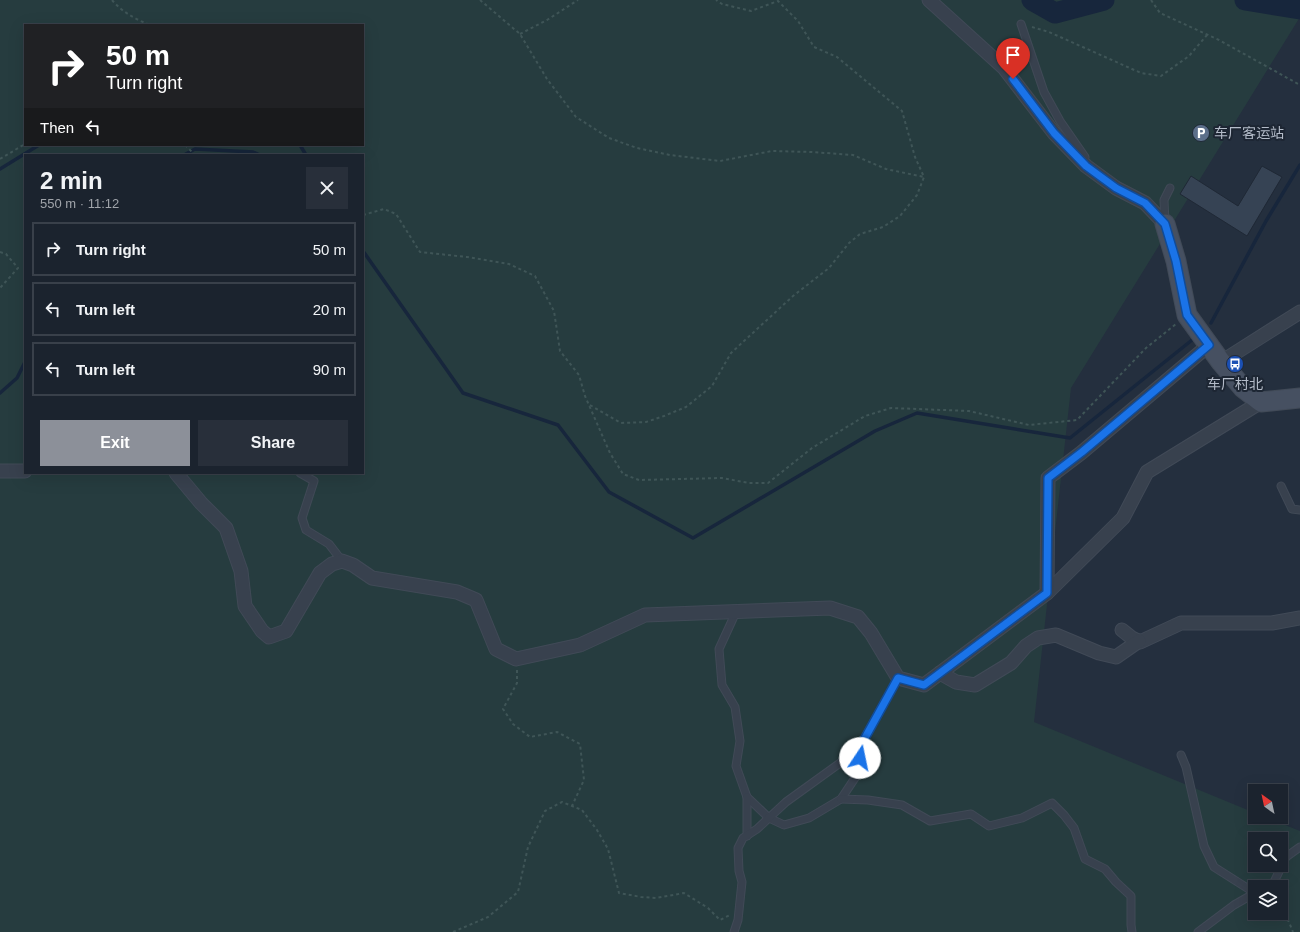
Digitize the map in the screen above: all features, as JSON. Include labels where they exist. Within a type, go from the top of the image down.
[{"type":"street","points":[[929,0],[1004,68],[1054,133],[1086,166],[1116,188],[1145,203],[1165,224],[1176,261],[1187,315],[1221,362],[1243,388],[1261,402]]},
{"type":"street","points":[[1221,362],[1300,312]]},
{"type":"street","points":[[1047,593],[1048,478],[1082,452],[1209,345]]},
{"type":"street","points":[[177,474],[201,503],[226,528],[241,571],[245,606],[262,631],[269,637],[286,631],[320,573],[332,564],[342,561],[352,565],[372,578],[457,592],[476,600],[496,649],[516,659],[580,645],[646,615],[830,608],[858,617],[870,633],[898,678],[924,685],[1047,593],[1123,518],[1147,472],[1261,402],[1300,398]]},
{"type":"street","points":[[0,472],[24,471]]},
{"type":"street","points":[[940,673],[956,682],[975,685],[1011,663],[1026,646],[1038,638],[1056,635],[1099,653],[1116,657],[1139,641],[1182,622],[1272,623],[1300,618]]},
{"type":"street","points":[[1122,630],[1132,638],[1139,641]]},
{"type":"lane","points":[[1021,24],[1044,92],[1060,121],[1095,172]]},
{"type":"lane","points":[[1165,224],[1164,200],[1170,188]]},
{"type":"lane","points":[[302,474],[314,481],[302,518],[306,530],[329,544],[342,561]]},
{"type":"lane","points":[[1280,486],[1292,509],[1300,510]]},
{"type":"lane","points":[[736,612],[719,649],[722,685],[735,707],[740,741],[736,766],[747,797],[746,836]]},
{"type":"lane","points":[[734,932],[738,920],[742,882],[739,871],[738,848],[743,838],[757,829],[786,802],[858,750],[898,678]]},
{"type":"lane","points":[[747,797],[769,818],[784,825],[809,818],[841,799],[861,769],[860,747]]},
{"type":"lane","points":[[1181,755],[1186,768],[1204,846],[1214,867],[1248,889]]},
{"type":"lane","points":[[841,799],[868,800],[902,805],[930,821],[971,814],[989,826],[1022,818],[1052,804],[1064,815],[1074,828],[1086,859],[1105,869],[1131,896],[1132,932]]},
{"type":"lane","points":[[1275,880],[1286,857],[1300,847]]},
{"type":"lane","points":[[1198,932],[1234,905],[1248,897]]},
{"type":"path","points":[[112,0],[116,5],[134,18],[148,24]]},
{"type":"path","points":[[480,0],[520,34],[547,80],[576,117],[608,138],[637,148],[670,155],[720,161],[772,151],[853,155],[886,169],[924,177]]},
{"type":"path","points":[[520,34],[548,20],[578,0]]},
{"type":"path","points":[[589,405],[620,423],[646,422],[686,407],[712,386],[731,353],[793,296],[829,268],[849,243],[860,234],[883,227],[900,216],[918,195],[924,177],[915,156],[902,111],[837,57],[814,47],[798,21],[778,1],[751,11],[722,4],[716,0]]},
{"type":"path","points":[[1151,0],[1160,13],[1207,34],[1300,85]]},
{"type":"path","points":[[1021,24],[1049,32],[1141,73],[1161,76],[1189,56],[1207,34]]},
{"type":"path","points":[[0,159],[24,145]]},
{"type":"path","points":[[186,146],[194,154]]},
{"type":"path","points":[[364,215],[384,209],[396,214],[420,252],[467,257],[509,264],[535,276],[554,311],[560,352],[579,375],[589,405],[610,453],[623,474],[639,480],[722,478],[749,483],[768,483],[812,448],[865,416],[891,408],[969,412],[1029,425],[1077,420],[1146,348],[1187,315]]},
{"type":"path","points":[[0,252],[6,254],[18,268],[0,288]]},
{"type":"path","points":[[516,659],[517,683],[503,709],[513,724],[530,737],[557,732],[580,744],[584,780],[572,806]]},
{"type":"path","points":[[453,932],[488,917],[518,892],[528,847],[545,811],[562,802],[582,810],[597,830],[608,849],[618,893],[656,898],[684,893],[708,908],[720,920],[739,911]]},
{"type":"path","points":[[1288,920],[1293,932]]},
{"type":"green space","points":[[0,0],[1300,0],[1300,17],[1071,388],[1034,722],[1248,810],[1248,824],[1282,824],[1300,831],[1300,932],[0,932]]},
{"type":"building","points":[[1262,166],[1282,177],[1247,236],[1180,194],[1191,176],[1238,206]]},
{"type":"waterway","points":[[1032,0],[1055,13],[1104,0]]},
{"type":"waterway","points":[[1245,0],[1300,9]]},
{"type":"waterway","points":[[24,154],[37,146]]},
{"type":"waterway","points":[[301,146],[305,154]]},
{"type":"waterway","points":[[186,154],[195,149],[253,152],[258,154]]},
{"type":"waterway","points":[[0,169],[24,154]]},
{"type":"waterway","points":[[1211,323],[1266,221],[1300,165]]},
{"type":"waterway","points":[[364,252],[463,393],[558,425],[609,492],[693,538],[875,431],[917,413],[1070,438],[1192,340]]},
{"type":"waterway","points":[[0,393],[17,378],[24,364]]},
{"type":"place","name":"车厂客运站","points":[[1201,133]]},
{"type":"place","name":"车厂村北","points":[[1235,364]]},
{"type":"route","points":[[860,758],[860,747],[898,678],[924,685],[1047,593],[1048,478],[1082,452],[1209,345],[1187,315],[1176,261],[1165,224],[1145,203],[1116,188],[1086,166],[1054,133],[1013,79]]}]
